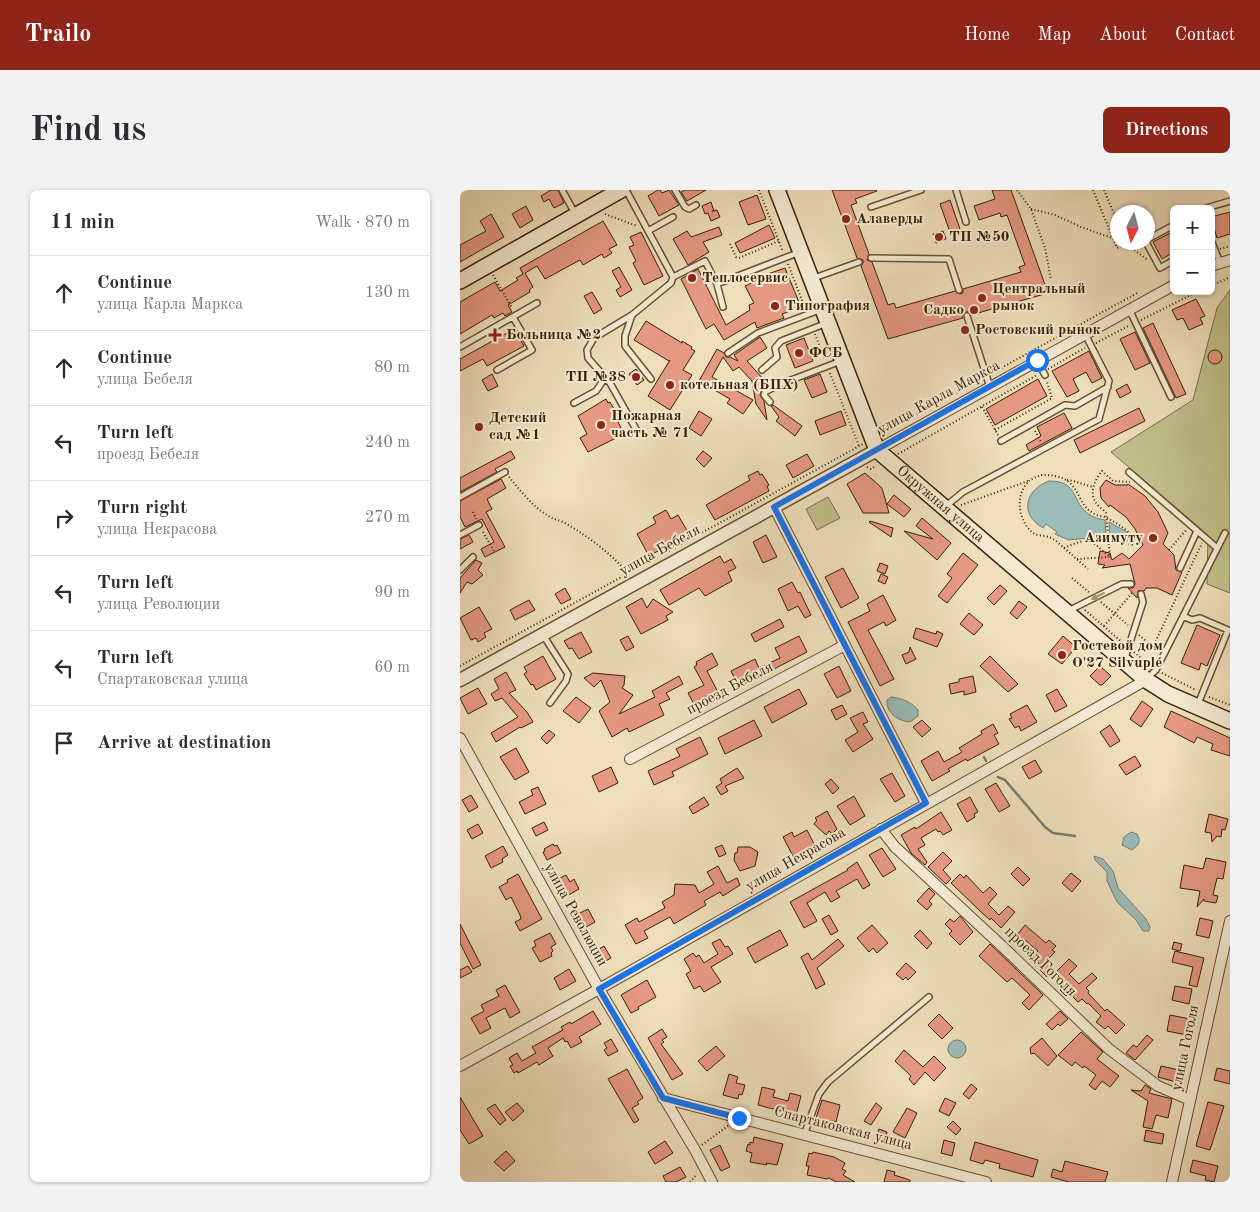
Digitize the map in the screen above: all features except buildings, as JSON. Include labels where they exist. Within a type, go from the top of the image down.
[{"type":"main road","points":[[460,281],[621,190]]},
{"type":"main road","name":"Окружная улица","points":[[777,190],[878,450],[1146,680],[1168,694],[1230,721]]},
{"type":"street","points":[[1215,264],[1230,260]]},
{"type":"street","name":"улица Карла Маркса","points":[[878,450],[1170,287]]},
{"type":"street","name":"улица Бебеля","points":[[460,680],[878,450]]},
{"type":"street","points":[[774,507],[926,803]]},
{"type":"street","name":"проезд Бебеля","points":[[630,759],[845,645]]},
{"type":"street","name":"улица Некрасова","points":[[460,1066],[1146,680]]},
{"type":"street","name":"улица Революции","points":[[460,738],[599,989],[712,1182]]},
{"type":"street","name":"проезд Гоголя","points":[[881,829],[895,847],[1004,947],[1109,1049],[1158,1086],[1190,1100]]},
{"type":"street","name":"улица Гоголя","points":[[1172,1182],[1227,951],[1230,922]]},
{"type":"street","name":"Спартаковская улица","points":[[663,1098],[986,1182]]},
{"type":"lane","points":[[562,190],[576,215]]},
{"type":"lane","points":[[626,190],[674,276]]},
{"type":"lane","points":[[675,190],[685,207],[689,209],[696,205]]},
{"type":"lane","points":[[871,207],[921,190]]},
{"type":"lane","points":[[956,190],[966,222]]},
{"type":"lane","points":[[1215,205],[1230,201]]},
{"type":"lane","points":[[648,231],[673,217]]},
{"type":"lane","points":[[1155,236],[1170,227]]},
{"type":"lane","points":[[1151,250],[1160,268],[1170,262]]},
{"type":"lane","points":[[717,284],[800,252]]},
{"type":"lane","points":[[871,258],[949,259],[959,290]]},
{"type":"lane","points":[[637,431],[610,383],[588,358],[587,350],[590,343],[594,338],[632,314],[671,283],[674,276],[705,261],[717,284],[723,307]]},
{"type":"lane","points":[[811,279],[859,262]]},
{"type":"lane","points":[[460,347],[537,303]]},
{"type":"lane","points":[[728,353],[758,333],[822,308]]},
{"type":"lane","points":[[1130,309],[1171,396]]},
{"type":"lane","points":[[632,314],[625,336],[625,346],[651,379]]},
{"type":"lane","points":[[497,370],[532,350],[515,316]]},
{"type":"lane","points":[[967,316],[990,387]]},
{"type":"lane","points":[[762,370],[777,357],[775,348],[780,341],[828,323]]},
{"type":"lane","points":[[944,508],[963,492],[1099,419],[1109,381],[1084,334]]},
{"type":"lane","points":[[770,402],[764,395],[765,392],[842,360]]},
{"type":"lane","points":[[1037,360],[1044,374]]},
{"type":"lane","points":[[574,403],[596,390],[605,378]]},
{"type":"lane","points":[[1001,441],[1065,405],[1075,406],[1108,387]]},
{"type":"lane","points":[[460,497],[506,472]]},
{"type":"lane","points":[[1128,472],[1196,534],[1217,548]]},
{"type":"lane","points":[[461,534],[480,525]]},
{"type":"lane","points":[[1146,680],[1156,670],[1225,533]]},
{"type":"lane","points":[[1180,568],[1196,534]]},
{"type":"lane","points":[[460,570],[473,557]]},
{"type":"lane","points":[[1066,612],[1122,584],[1131,584]]},
{"type":"lane","points":[[1124,661],[1144,602],[1141,594]]},
{"type":"lane","points":[[1183,616],[1192,620],[1200,618],[1228,630],[1197,707]]},
{"type":"lane","points":[[542,634],[568,674],[566,681],[550,703]]},
{"type":"lane","points":[[804,1134],[819,1094],[828,1082],[929,997]]},
{"type":"path","points":[[1018,190],[1031,209],[1045,248],[1051,280]]},
{"type":"path","points":[[1093,190],[1110,231]]},
{"type":"path","points":[[1104,190],[1110,205]]},
{"type":"path","points":[[1031,209],[1055,215],[1110,237]]},
{"type":"path","points":[[604,214],[648,231]]},
{"type":"path","points":[[730,244],[736,257],[739,258],[779,241]]},
{"type":"path","points":[[494,276],[515,316]]},
{"type":"path","points":[[1215,284],[1230,277]]},
{"type":"path","points":[[871,468],[878,450],[986,376],[1141,291]]},
{"type":"path","points":[[460,666],[628,574],[878,450],[982,407],[1044,374],[1091,345],[1191,295]]},
{"type":"path","points":[[995,430],[1052,398],[1044,374]]},
{"type":"path","points":[[982,407],[1001,441]]},
{"type":"path","points":[[1110,557],[1106,513],[1092,496],[1093,487],[1102,471],[1113,481],[1131,482]]},
{"type":"path","points":[[506,472],[525,496],[548,516],[560,520],[588,537],[612,556],[628,574]]},
{"type":"path","points":[[960,506],[1041,475],[1055,475],[1093,487]]},
{"type":"path","points":[[1030,480],[1023,489],[1021,500],[1020,514],[1026,526],[1035,534],[1050,537],[1088,568]]},
{"type":"path","points":[[1064,548],[1079,541],[1089,539],[1109,538],[1133,545],[1138,541],[1107,518],[1092,513],[1083,504],[1076,490],[1067,480]]},
{"type":"path","points":[[472,512],[495,553]]},
{"type":"path","points":[[1072,578],[1153,647],[1202,543],[1196,534],[1186,530],[1169,550]]},
{"type":"path","points":[[1089,539],[1110,557]]},
{"type":"path","points":[[1077,559],[1110,557]]},
{"type":"path","points":[[1104,626],[1132,592]]},
{"type":"path","points":[[695,1150],[739,1118]]},
{"type":"shaded area","points":[[1230,290],[1230,593],[1207,584],[1208,535],[1111,452],[1193,400],[1217,308]]},
{"type":"shaded area","points":[[828,497],[840,518],[817,530],[806,509]]},
{"type":"water","points":[[1049,481],[1066,484],[1084,510],[1093,517],[1105,520],[1106,536],[1069,540],[1055,534],[1057,532],[1046,524],[1043,528],[1035,522],[1030,516],[1028,509],[1030,496],[1041,485]]},
{"type":"water","points":[[1109,522],[1127,532],[1135,540],[1133,543],[1122,538],[1110,536]]},
{"type":"water","points":[[891,697],[902,699],[913,705],[918,710],[918,716],[910,722],[894,716],[887,705],[887,700]]},
{"type":"water","points":[[1131,832],[1137,834],[1139,839],[1138,845],[1132,850],[1122,845],[1124,837]]},
{"type":"water","points":[[1094,856],[1103,859],[1113,871],[1118,888],[1146,919],[1150,927],[1149,931],[1143,931],[1136,920],[1117,902],[1107,881],[1107,872],[1095,860]]},
{"type":"water","points":[[957,1040],[963,1043],[966,1049],[963,1055],[957,1058],[951,1055],[948,1049],[951,1043]]},
{"type":"waterway","points":[[984,757],[986,761]]},
{"type":"waterway","points":[[998,777],[1005,780],[1045,827],[1053,833],[1075,836]]},
{"type":"place","name":"Алаверды","points":[[846,219]]},
{"type":"place","name":"ТП №50","points":[[939,237]]},
{"type":"place","name":"Теплосервис","points":[[692,278]]},
{"type":"place","name":"Центральный рынок","points":[[982,298]]},
{"type":"place","name":"Типография","points":[[775,306]]},
{"type":"place","name":"Садко","points":[[974,310]]},
{"type":"place","name":"Ростовский рынок","points":[[965,330]]},
{"type":"place","name":"Больница №2","points":[[495,335]]},
{"type":"place","name":"ФСБ","points":[[799,353]]},
{"type":"place","name":"ТП №38","points":[[636,377]]},
{"type":"place","name":"котельная (БПХ)","points":[[670,385]]},
{"type":"place","name":"Пожарная часть № 71","points":[[601,425]]},
{"type":"place","name":"Детский сад №1","points":[[479,427]]},
{"type":"place","name":"Азимуту","points":[[1153,538]]},
{"type":"place","name":"Гостевой дом O'27 Silvuplé","points":[[1062,655]]},
{"type":"route","points":[[739,1118],[663,1098],[599,989],[926,803],[774,507],[1037,360]]}]
